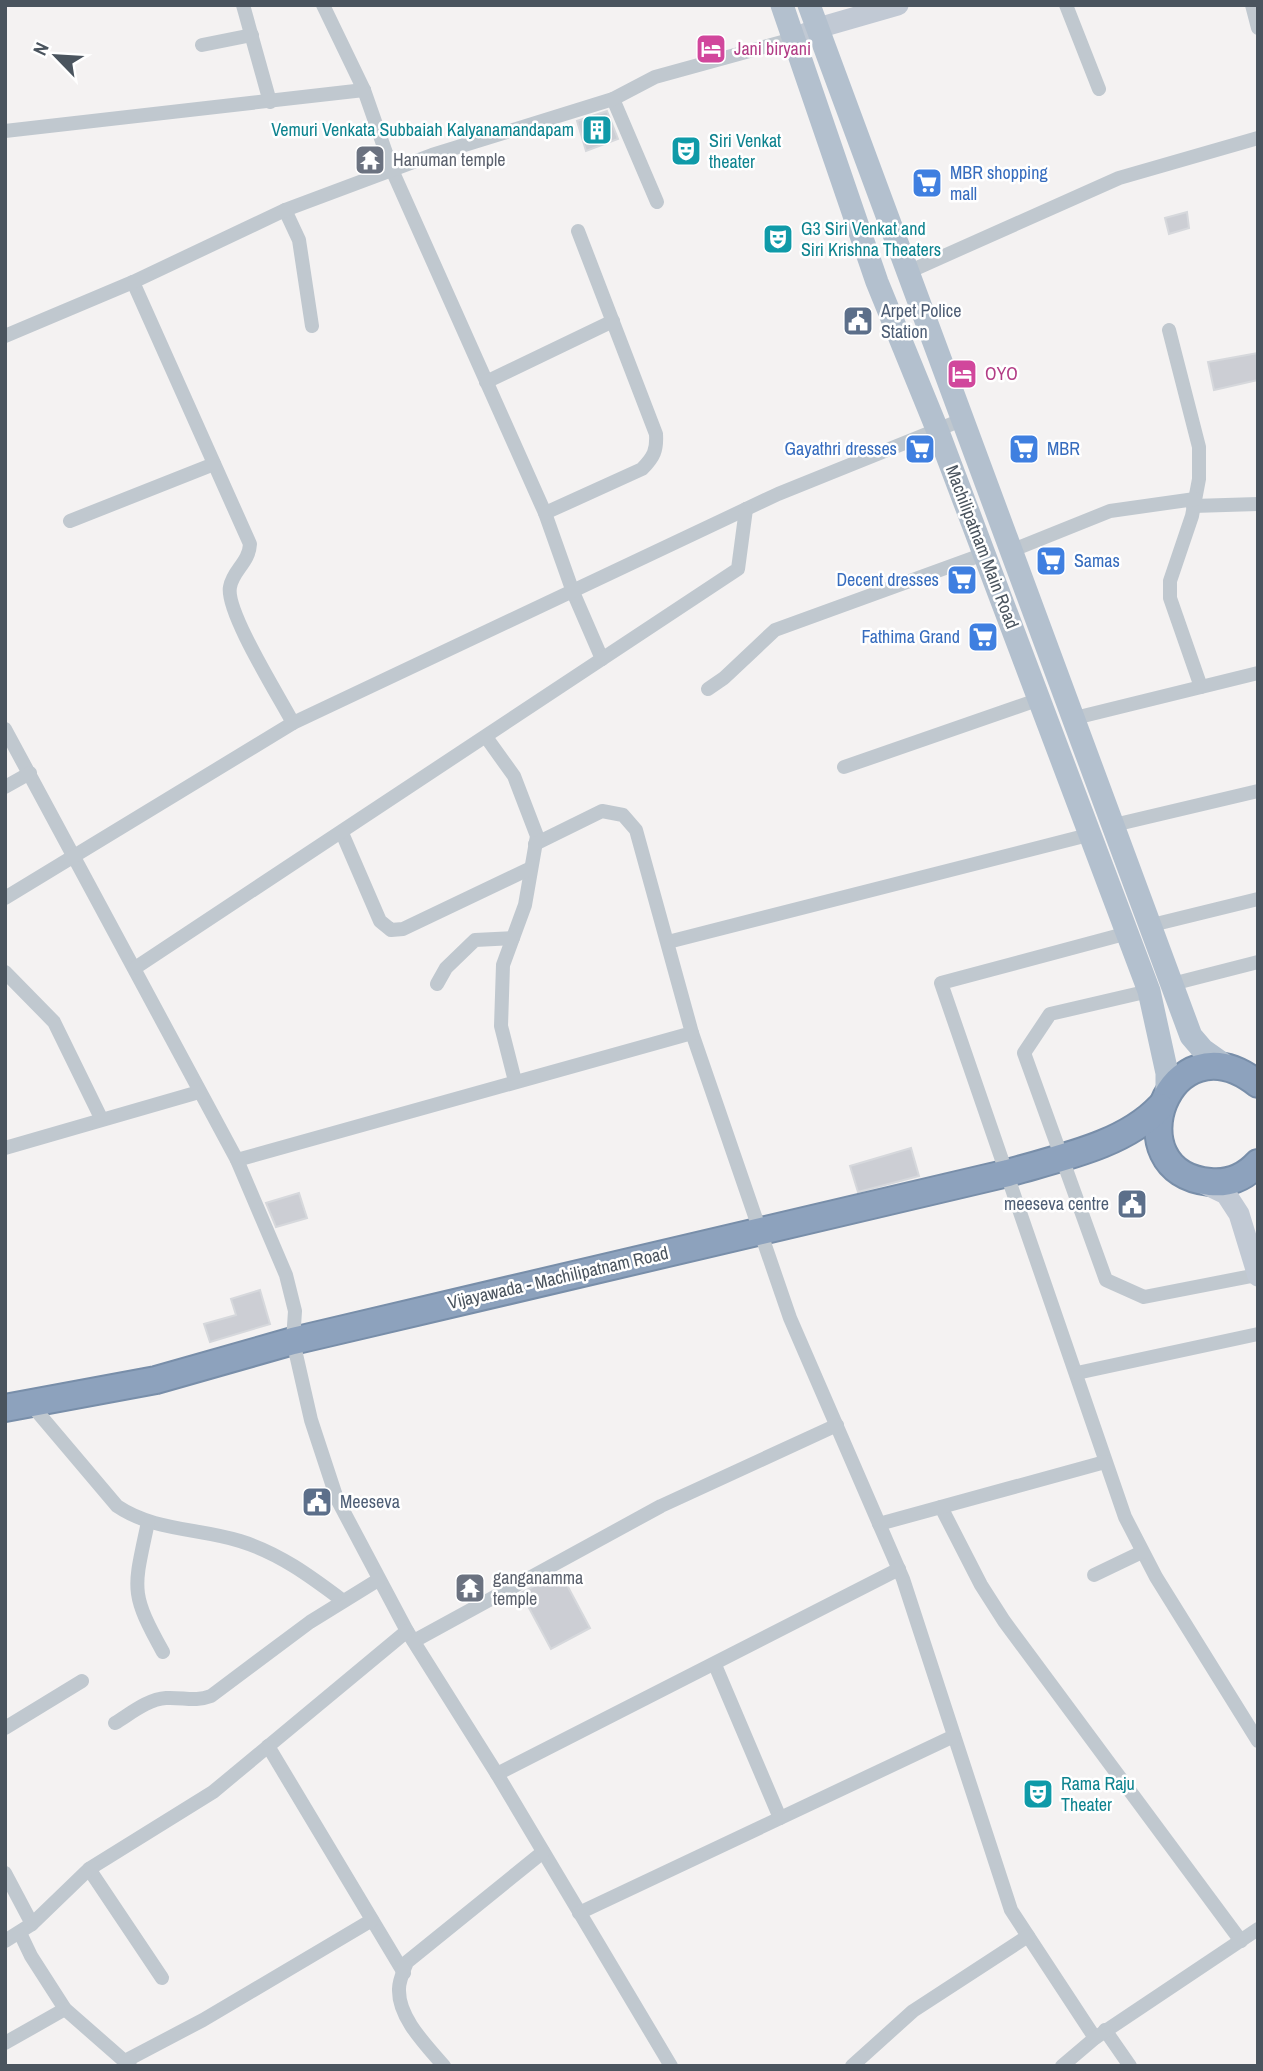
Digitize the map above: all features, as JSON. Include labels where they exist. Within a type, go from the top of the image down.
[{"type":"highway","name":"Vijayawada - Machilipatnam Road","points":[[17,1405],[156,1380],[293,1341],[1008,1172],[1108,1140],[1146,1122],[1179,1079],[1194,1070],[1210,1066],[1227,1067]]},
{"type":"highway","points":[[1227,1067],[1244,1073],[1258,1084]]},
{"type":"highway","points":[[1163,1099],[1157,1121],[1162,1150],[1172,1164],[1201,1181],[1218,1183],[1236,1179],[1258,1163]]},
{"type":"highway","name":"Vijayawada - Machilipatnam Road","points":[[1108,1140],[1150,1141],[1162,1150]]},
{"type":"main road","name":"Machilipatnam Main Road","points":[[782,5],[877,282],[937,429],[1149,991],[1167,1073],[1163,1099]]},
{"type":"main road","name":"Machilipatnam Main Road","points":[[809,5],[1191,1036],[1203,1050],[1227,1067]]},
{"type":"street","points":[[243,5],[270,102]]},
{"type":"street","points":[[323,5],[364,90],[392,170],[545,513],[573,592],[602,659]]},
{"type":"street","points":[[5,336],[132,282],[285,210],[392,170],[613,99],[655,77],[793,39],[818,28],[898,5]]},
{"type":"street","points":[[1066,5],[1099,89]]},
{"type":"street","points":[[1252,5],[1258,28]]},
{"type":"street","points":[[202,45],[252,35]]},
{"type":"street","points":[[5,131],[364,90]]},
{"type":"street","points":[[613,99],[657,202]]},
{"type":"street","points":[[908,272],[1119,178],[1258,138]]},
{"type":"street","points":[[285,210],[299,240],[312,326]]},
{"type":"street","points":[[545,513],[642,469],[653,459],[656,449],[656,433],[578,231]]},
{"type":"street","points":[[132,282],[250,544],[244,564],[234,576],[230,598],[238,621],[293,723]]},
{"type":"street","points":[[486,382],[612,321]]},
{"type":"street","points":[[1169,330],[1199,447],[1194,503],[1185,543],[1170,581],[1170,598],[1201,687]]},
{"type":"street","points":[[5,898],[293,723],[746,509],[964,419]]},
{"type":"street","points":[[71,521],[214,464]]},
{"type":"street","points":[[1013,550],[1110,511],[1194,503],[1258,504]]},
{"type":"street","points":[[135,968],[738,569],[746,509]]},
{"type":"street","points":[[708,689],[724,678],[775,630],[984,554]]},
{"type":"street","points":[[1075,718],[1258,673]]},
{"type":"street","points":[[844,767],[1040,699]]},
{"type":"street","points":[[5,730],[75,855],[237,1160],[286,1275],[295,1311],[293,1341],[311,1420],[337,1499],[410,1636],[497,1774],[671,2066]]},
{"type":"street","points":[[486,737],[514,776],[537,836],[525,905],[503,965],[500,1026],[515,1081]]},
{"type":"street","points":[[5,787],[30,773]]},
{"type":"street","points":[[1114,825],[1258,791]]},
{"type":"street","points":[[536,844],[602,811],[623,815],[636,830],[692,1033],[759,1231],[790,1318],[899,1569],[1011,1910],[1100,2034],[1130,2066]]},
{"type":"street","points":[[342,833],[380,920],[391,930],[403,929],[531,868]]},
{"type":"street","points":[[668,942],[1092,834]]},
{"type":"street","points":[[1152,925],[1258,899]]},
{"type":"street","points":[[1128,933],[941,983],[1125,1517],[1142,1552],[1258,1741]]},
{"type":"street","points":[[437,984],[446,968],[475,940],[513,938]]},
{"type":"street","points":[[1172,984],[1258,962]]},
{"type":"street","points":[[5,972],[54,1022],[101,1118]]},
{"type":"street","points":[[1149,991],[1050,1014],[1024,1053],[1106,1280],[1144,1297],[1258,1276],[1239,1214],[1226,1194],[1201,1181]]},
{"type":"street","points":[[237,1160],[692,1033]]},
{"type":"street","points":[[5,1148],[101,1118],[199,1092]]},
{"type":"street","points":[[1077,1373],[1258,1334]]},
{"type":"street","points":[[17,1405],[117,1506],[148,1522],[240,1541],[271,1553],[294,1565],[342,1600]]},
{"type":"street","points":[[5,1941],[26,1928],[89,1869],[213,1791],[410,1636],[661,1506],[837,1425]]},
{"type":"street","points":[[879,1524],[1105,1462]]},
{"type":"street","points":[[941,1507],[981,1585],[1004,1621],[1241,1941]]},
{"type":"street","points":[[148,1522],[136,1594],[140,1611],[163,1651]]},
{"type":"street","points":[[1094,1575],[1142,1552]]},
{"type":"street","points":[[497,1774],[899,1569]]},
{"type":"street","points":[[115,1723],[155,1700],[200,1701],[211,1696],[342,1600],[378,1580]]},
{"type":"street","points":[[715,1665],[746,1746],[780,1818]]},
{"type":"street","points":[[5,1728],[82,1681]]},
{"type":"street","points":[[579,1913],[954,1736]]},
{"type":"street","points":[[268,1746],[404,1973]]},
{"type":"street","points":[[444,2066],[416,2033],[401,2003],[398,1987],[407,1962],[543,1852]]},
{"type":"street","points":[[89,1869],[162,1979]]},
{"type":"street","points":[[5,1873],[26,1928],[31,1956],[65,2009],[128,2063],[372,1920]]},
{"type":"street","points":[[1062,2066],[1100,2034],[1258,1929]]},
{"type":"street","points":[[852,2066],[923,2003],[1028,1936]]},
{"type":"street","points":[[5,2043],[65,2009]]},
{"type":"building","name":"Vemuri Venkata Subbaiah Kalyanamandapam","points":[[607,111],[618,139],[586,151],[577,121]]},
{"type":"building","points":[[1187,212],[1189,228],[1169,234],[1165,218]]},
{"type":"building","points":[[1258,353],[1258,380],[1214,390],[1208,362]]},
{"type":"building","points":[[911,1148],[919,1176],[858,1192],[850,1166]]},
{"type":"building","points":[[299,1193],[307,1218],[276,1227],[266,1203]]},
{"type":"building","points":[[260,1290],[270,1324],[210,1342],[204,1324],[236,1315],[231,1299]]},
{"type":"building","points":[[560,1572],[590,1628],[551,1649],[521,1593]]},
{"type":"place","name":"Jani biryani","points":[[711,49]]},
{"type":"place","name":"Vemuri Venkata Subbaiah Kalyanamandapam","points":[[597,130]]},
{"type":"place","name":"Siri Venkat theater","points":[[686,151]]},
{"type":"place","name":"Hanuman temple","points":[[370,160]]},
{"type":"place","name":"MBR shopping mall","points":[[927,183]]},
{"type":"place","name":"G3 Siri Venkat and Siri Krishna Theaters","points":[[778,239]]},
{"type":"place","name":"Arpet Police Station","points":[[858,321]]},
{"type":"place","name":"OYO","points":[[962,374]]},
{"type":"place","name":"Gayathri dresses","points":[[920,449]]},
{"type":"place","name":"MBR","points":[[1024,449]]},
{"type":"place","name":"Samas","points":[[1051,561]]},
{"type":"place","name":"Decent dresses","points":[[962,580]]},
{"type":"place","name":"Fathima Grand","points":[[983,637]]},
{"type":"place","name":"meeseva centre","points":[[1132,1204]]},
{"type":"place","name":"Meeseva","points":[[317,1502]]},
{"type":"place","name":"ganganamma temple","points":[[470,1588]]},
{"type":"place","name":"Rama Raju Theater","points":[[1038,1794]]}]
